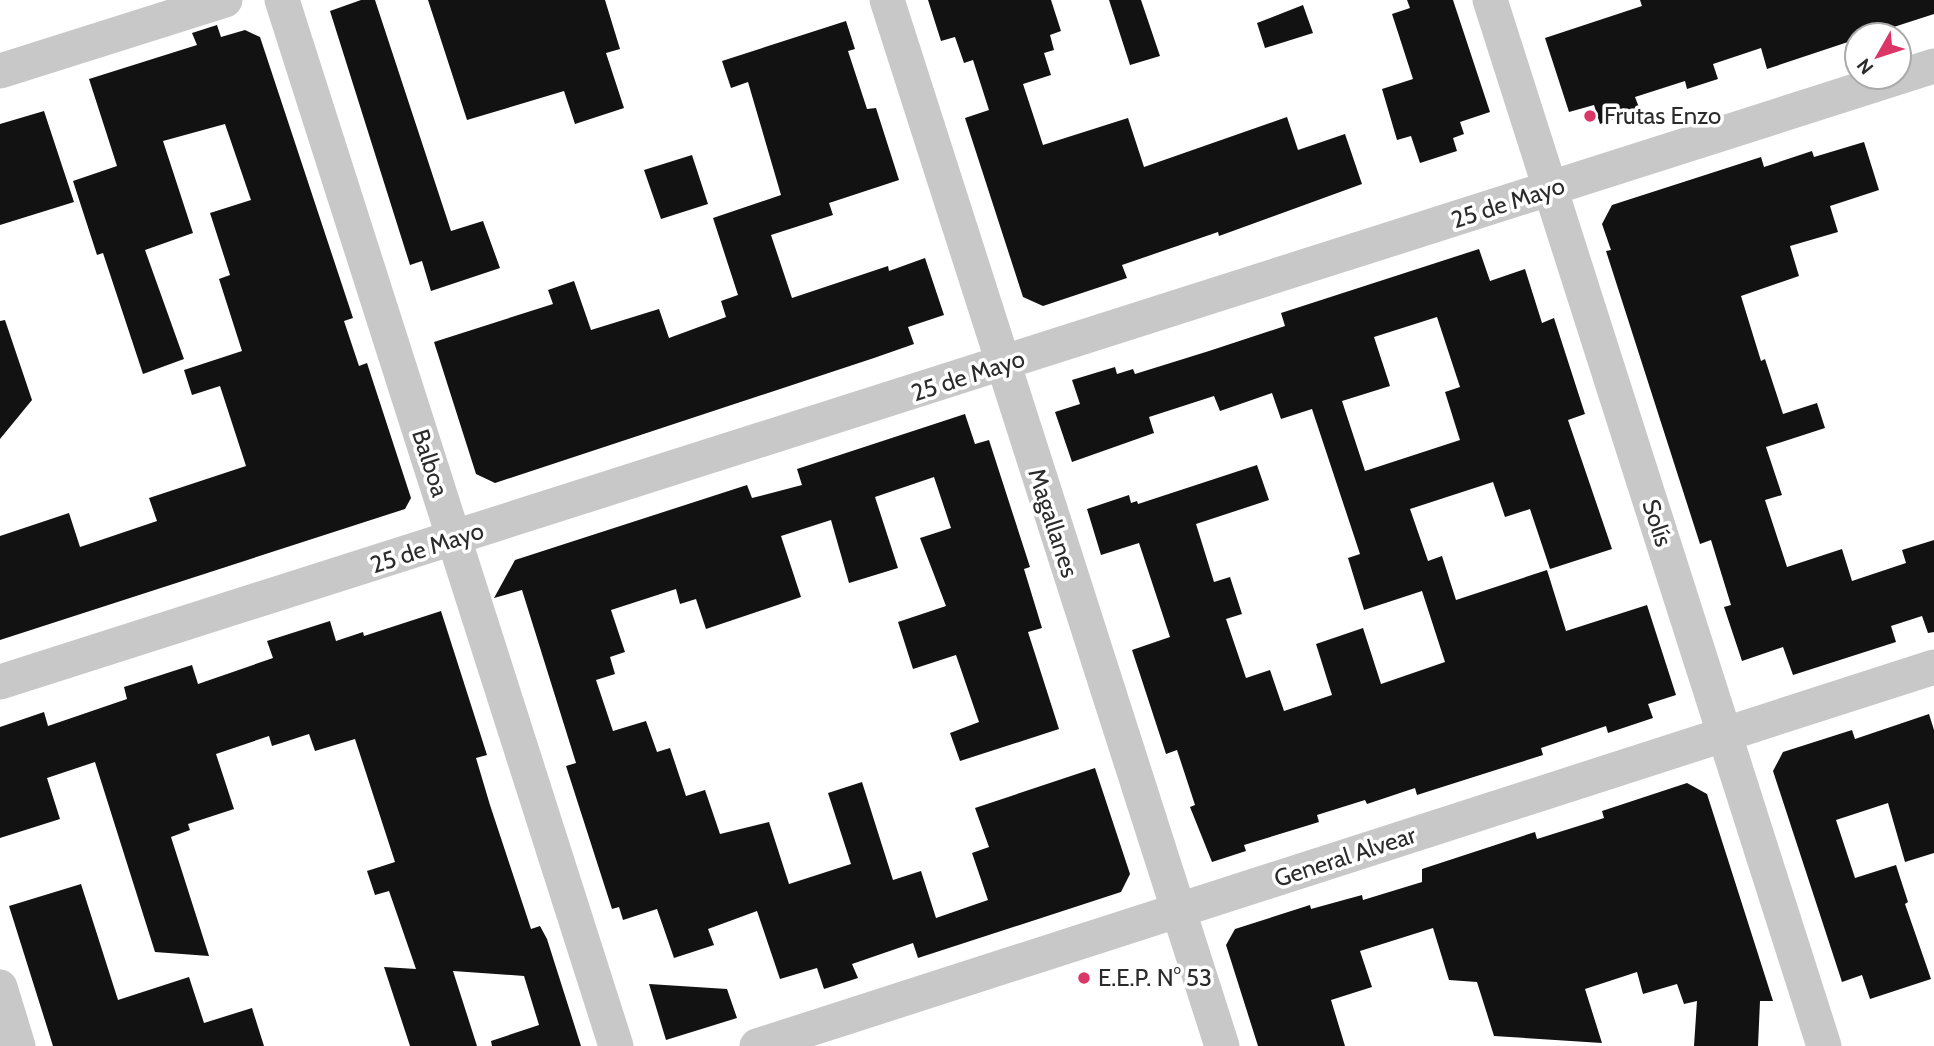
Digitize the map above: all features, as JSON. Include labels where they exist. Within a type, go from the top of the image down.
[{"type":"street","points":[[0,71],[225,0]]},
{"type":"street","name":"Balboa","points":[[282,0],[616,1046]]},
{"type":"street","name":"Magallanes","points":[[887,0],[1222,1046]]},
{"type":"street","name":"Solís","points":[[1490,0],[1824,1046]]},
{"type":"street","name":"25 de Mayo","points":[[0,682],[454,540],[1934,66]]},
{"type":"street","name":"General Alvear","points":[[757,1046],[1934,667]]},
{"type":"street","points":[[0,987],[18,1046]]},
{"type":"building","points":[[361,0],[375,0],[451,231],[483,221],[500,268],[431,291],[422,261],[410,265],[330,11]]},
{"type":"building","points":[[428,0],[605,0],[620,49],[606,53],[624,108],[575,124],[564,91],[467,120]]},
{"type":"building","points":[[928,0],[1051,0],[1061,31],[1050,35],[1054,50],[1044,53],[1051,75],[1023,84],[1043,145],[1128,118],[1144,167],[1287,117],[1298,150],[1345,134],[1362,184],[1219,236],[1218,232],[1122,265],[1127,278],[1043,306],[1023,297],[965,118],[989,110],[973,60],[964,63],[955,37],[941,41]]},
{"type":"building","points":[[1109,0],[1141,0],[1160,56],[1130,65]]},
{"type":"building","points":[[1407,0],[1453,0],[1490,112],[1460,122],[1464,134],[1453,138],[1457,151],[1420,163],[1411,136],[1397,140],[1382,89],[1413,79],[1392,14],[1410,8]]},
{"type":"building","points":[[1640,0],[1934,0],[1934,14],[1912,21],[1843,21],[1843,44],[1767,69],[1761,48],[1713,64],[1718,79],[1687,89],[1685,81],[1635,97],[1640,110],[1600,124],[1594,105],[1569,112],[1545,38],[1642,6]]},
{"type":"building","points":[[1303,5],[1313,33],[1265,48],[1257,23]]},
{"type":"building","points":[[846,21],[855,49],[848,51],[867,109],[876,108],[899,180],[829,203],[833,215],[771,235],[792,298],[888,266],[889,271],[925,258],[944,315],[908,327],[914,344],[874,358],[495,483],[476,474],[434,342],[553,304],[548,290],[574,281],[591,330],[659,309],[669,338],[726,317],[721,301],[738,295],[713,218],[781,195],[748,82],[731,88],[722,61]]},
{"type":"building","points":[[217,25],[221,37],[245,30],[260,37],[353,318],[344,321],[359,366],[367,363],[411,498],[405,509],[0,640],[0,536],[69,513],[80,547],[157,521],[149,498],[246,466],[220,386],[192,395],[184,370],[242,351],[219,279],[230,275],[210,213],[251,200],[225,124],[163,141],[193,233],[145,250],[184,359],[143,374],[103,253],[97,255],[73,181],[117,166],[89,79],[197,45],[192,33]]},
{"type":"building","points":[[44,111],[74,202],[0,225],[0,124]]},
{"type":"building","points":[[1864,142],[1879,190],[1830,206],[1838,232],[1790,246],[1799,276],[1741,296],[1761,361],[1765,359],[1783,414],[1817,403],[1825,428],[1766,447],[1782,495],[1765,500],[1787,567],[1842,549],[1852,581],[1906,563],[1902,550],[1934,540],[1934,632],[1928,633],[1922,616],[1891,626],[1896,642],[1793,675],[1783,647],[1742,661],[1724,607],[1731,605],[1711,540],[1700,544],[1606,251],[1611,250],[1602,224],[1612,205],[1761,157],[1764,167],[1812,151],[1814,157]]},
{"type":"building","points":[[692,155],[708,204],[661,219],[644,170]]},
{"type":"building","points":[[1479,249],[1490,281],[1525,269],[1542,323],[1554,318],[1585,414],[1568,420],[1612,549],[1550,569],[1530,509],[1505,517],[1493,482],[1410,509],[1428,561],[1442,556],[1456,600],[1547,570],[1566,631],[1647,605],[1676,695],[1648,704],[1653,718],[1608,733],[1606,726],[1541,748],[1543,755],[1417,795],[1415,788],[1367,804],[1365,800],[1317,815],[1319,822],[1244,845],[1246,851],[1212,862],[1190,807],[1195,805],[1177,750],[1166,754],[1132,650],[1170,637],[1139,543],[1101,555],[1087,509],[1129,495],[1131,503],[1137,501],[1138,504],[1257,465],[1269,500],[1196,524],[1214,582],[1230,577],[1242,614],[1226,619],[1246,678],[1270,670],[1284,711],[1332,695],[1316,644],[1363,628],[1381,684],[1445,662],[1422,591],[1364,610],[1348,558],[1360,554],[1312,409],[1281,419],[1272,393],[1220,411],[1214,396],[1149,417],[1154,433],[1072,462],[1055,412],[1080,404],[1072,380],[1115,367],[1117,374],[1133,369],[1135,374],[1209,351],[1285,326],[1281,313]],"holes":[[[1437,317],[1460,387],[1445,392],[1460,440],[1365,471],[1342,401],[1390,386],[1374,337]]]},
{"type":"building","points":[[5,320],[32,400],[0,439],[0,321]]},
{"type":"building","points":[[965,414],[975,444],[989,440],[1030,567],[1024,569],[1042,628],[1028,632],[1059,729],[960,761],[950,733],[979,722],[956,655],[913,669],[898,622],[946,606],[920,538],[951,528],[934,477],[875,497],[898,568],[849,583],[831,520],[781,536],[801,597],[706,629],[696,599],[680,604],[676,589],[611,610],[625,652],[610,657],[615,674],[596,680],[613,731],[646,721],[657,752],[670,748],[686,796],[705,790],[720,834],[769,822],[789,884],[851,864],[828,793],[862,782],[893,880],[921,871],[936,918],[988,900],[972,853],[989,847],[975,808],[1095,768],[1130,874],[1121,892],[918,958],[913,943],[852,964],[858,978],[824,989],[817,968],[780,979],[757,911],[708,929],[714,945],[674,958],[657,909],[623,920],[619,907],[612,909],[566,766],[576,763],[522,590],[494,598],[515,560],[747,485],[752,498],[802,485],[797,469]]},
{"type":"building","points":[[441,611],[487,755],[476,758],[490,805],[531,929],[540,926],[547,939],[581,1046],[492,1046],[491,1041],[539,1025],[524,976],[453,971],[477,1046],[410,1046],[384,967],[416,969],[389,891],[375,895],[367,871],[395,862],[355,739],[315,751],[309,734],[272,746],[269,736],[216,754],[234,809],[188,824],[190,830],[171,837],[209,956],[155,952],[95,762],[47,778],[60,819],[0,838],[0,727],[44,712],[48,726],[127,699],[124,687],[192,665],[198,684],[273,658],[267,641],[330,621],[336,641],[363,632],[364,636]]},
{"type":"building","points":[[1929,714],[1934,730],[1934,853],[1905,862],[1888,803],[1836,820],[1855,878],[1896,865],[1908,902],[1905,904],[1931,979],[1870,999],[1862,975],[1842,982],[1773,771],[1783,752],[1852,730],[1855,739]]},
{"type":"building","points":[[1687,783],[1707,794],[1773,1001],[1760,1001],[1758,1046],[1694,1046],[1697,1001],[1684,1004],[1677,984],[1643,994],[1637,972],[1585,989],[1602,1043],[1494,1036],[1477,982],[1449,980],[1433,928],[1360,951],[1372,987],[1331,1000],[1345,1046],[1258,1046],[1226,945],[1235,929],[1310,905],[1311,909],[1362,895],[1363,900],[1422,882],[1422,869],[1535,832],[1537,839],[1604,818],[1602,811]]},
{"type":"building","points":[[81,884],[118,1000],[189,977],[204,1023],[252,1008],[264,1046],[53,1046],[9,906]]},
{"type":"building","points":[[649,984],[727,989],[737,1018],[666,1040]]},
{"type":"place","name":"Frutas Enzo","points":[[1590,116]]},
{"type":"place","name":"E.E.P. N° 53","points":[[1084,978]]}]
